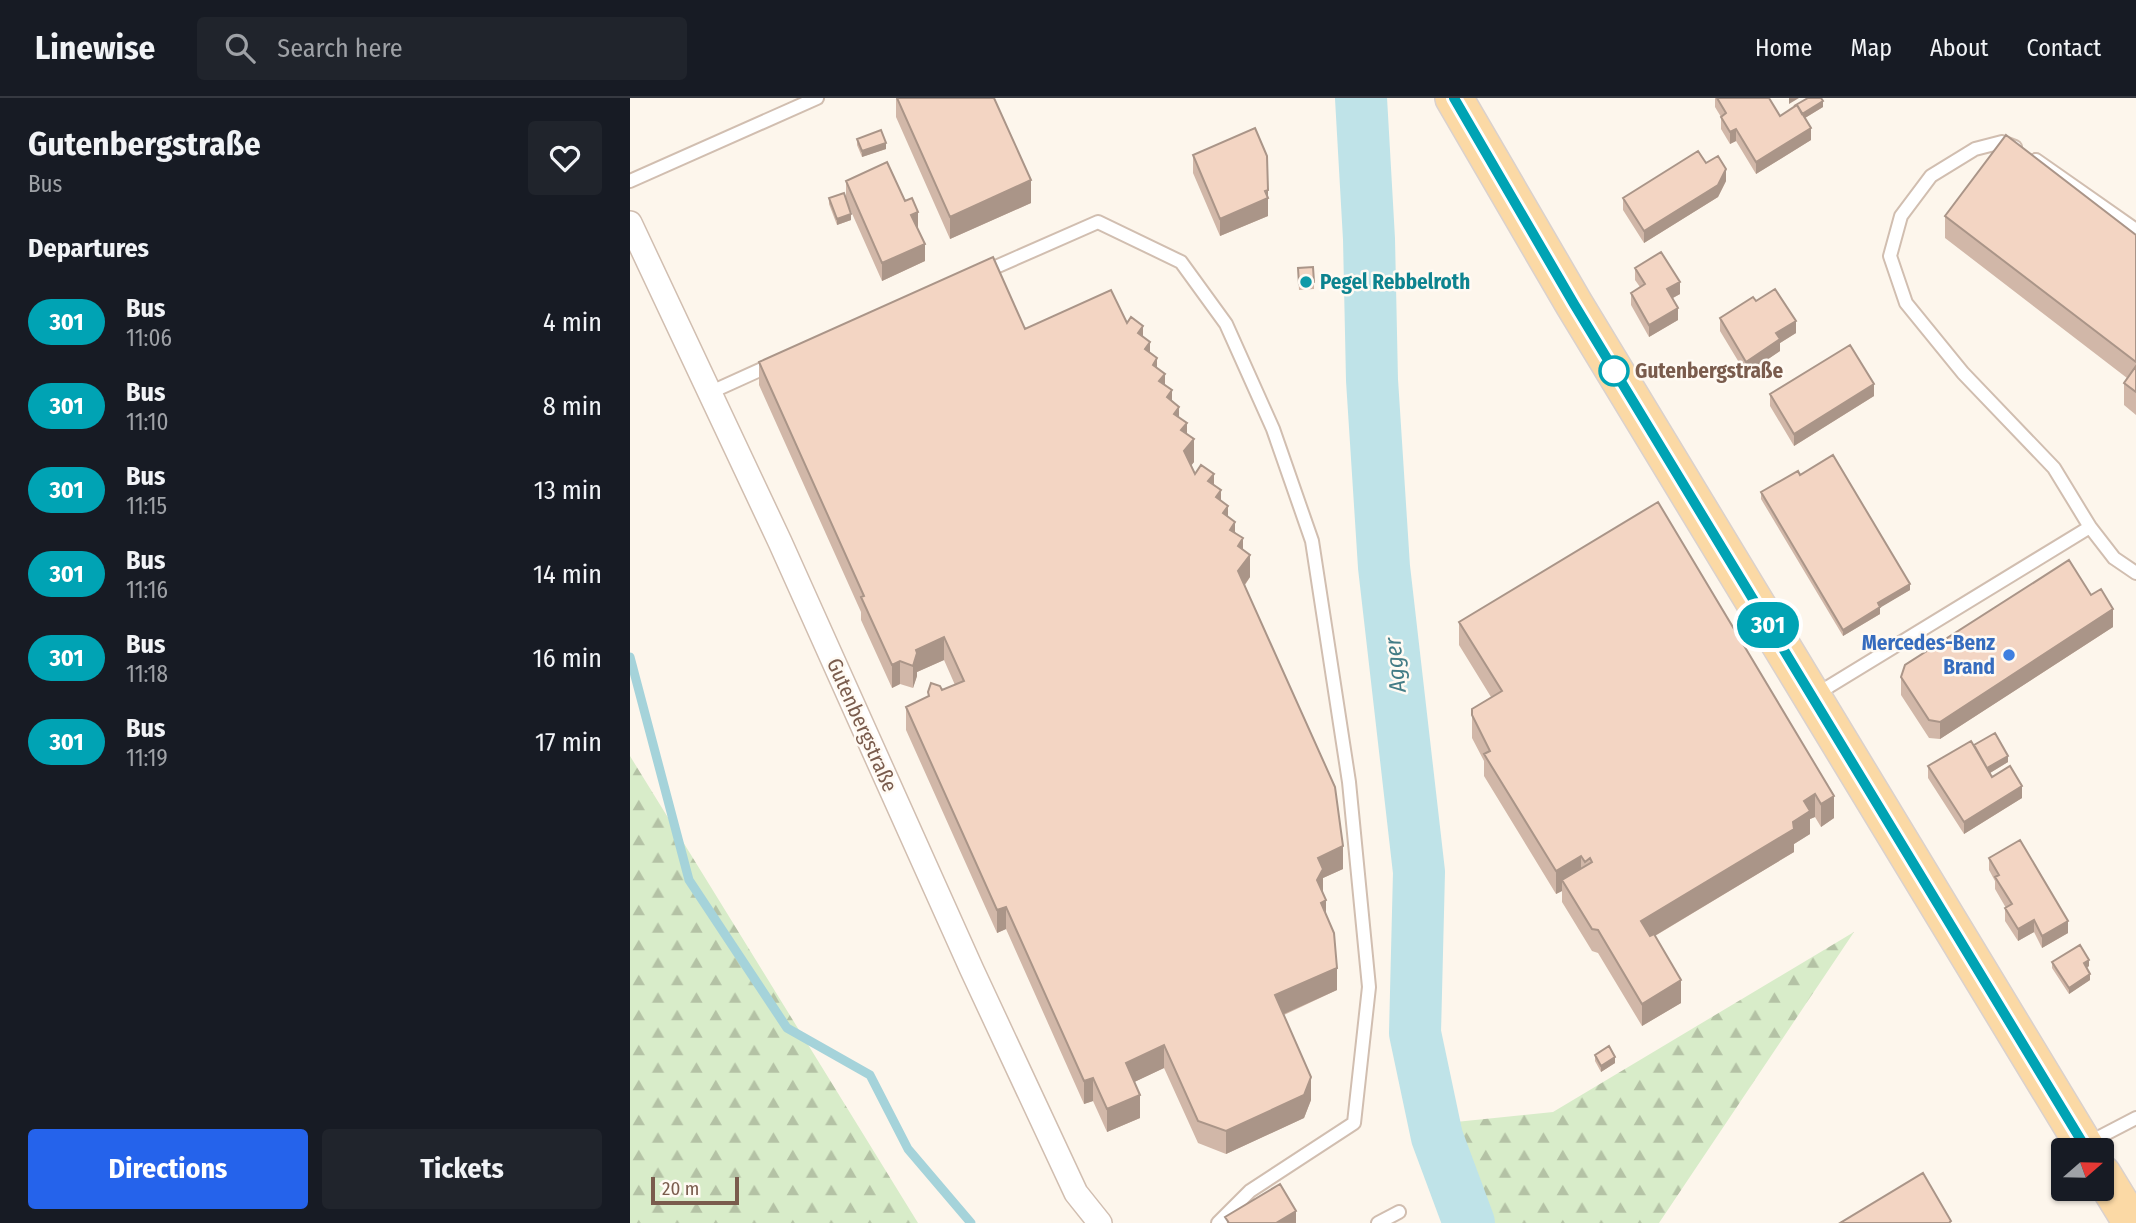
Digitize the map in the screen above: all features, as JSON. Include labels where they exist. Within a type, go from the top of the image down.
[{"type":"main road","points":[[1454,98],[1574,304],[2080,1138]]},
{"type":"main road","points":[[2114,1194],[2132,1223]]},
{"type":"street","name":"Gutenbergstraße","points":[[630,223],[780,542],[966,957],[1076,1193],[1100,1223]]},
{"type":"lane","points":[[630,181],[817,98]]},
{"type":"lane","points":[[2136,230],[2022,149],[2002,142],[1975,149],[1931,176],[1900,216],[1890,256],[1906,303],[1963,373],[2054,468],[2090,527],[2113,558],[2136,573]]},
{"type":"lane","points":[[965,280],[1098,222],[1181,262],[1226,324],[1273,429],[1312,541],[1349,782],[1369,988],[1354,1123],[1250,1191],[1218,1223]]},
{"type":"lane","points":[[709,393],[786,359]]},
{"type":"lane","points":[[1812,697],[2090,527]]},
{"type":"lane","points":[[2112,1138],[2136,1118]]},
{"type":"lane","points":[[1378,1223],[1399,1212]]},
{"type":"green space","points":[[630,756],[918,1223],[630,1223]]},
{"type":"green space","points":[[1854,932],[1659,1223],[1444,1223],[1417,1126],[1553,1112]]},
{"type":"building","points":[[897,98],[994,98],[1031,180],[950,217]]},
{"type":"building","points":[[1717,98],[1769,98],[1780,116],[1797,105],[1811,128],[1756,162],[1736,129],[1730,132],[1721,117],[1726,113]]},
{"type":"building","points":[[1808,98],[1821,98],[1823,101],[1802,114],[1797,105],[1794,106]]},
{"type":"building","points":[[1255,128],[1267,156],[1268,190],[1265,191],[1268,198],[1220,219],[1193,155]]},
{"type":"building","points":[[881,130],[886,143],[862,151],[857,139]]},
{"type":"building","points":[[2006,135],[2136,235],[2136,362],[1945,216]]},
{"type":"building","points":[[1698,151],[1706,163],[1718,156],[1726,169],[1718,185],[1644,231],[1623,198]]},
{"type":"building","points":[[887,162],[905,201],[912,198],[918,212],[911,215],[925,244],[882,263],[846,181]]},
{"type":"building","points":[[844,193],[851,214],[837,219],[829,198]]},
{"type":"building","points":[[1661,252],[1680,282],[1667,289],[1678,308],[1649,325],[1631,293],[1645,284],[1635,268]]},
{"type":"building","points":[[993,257],[1025,329],[1111,290],[1127,323],[1131,317],[1143,326],[1138,333],[1150,342],[1145,349],[1157,358],[1153,365],[1165,374],[1159,381],[1172,390],[1167,397],[1179,407],[1174,414],[1187,423],[1181,430],[1194,439],[1184,451],[1195,474],[1201,465],[1214,474],[1208,481],[1221,490],[1216,497],[1228,506],[1223,513],[1235,522],[1230,530],[1243,538],[1238,546],[1250,555],[1238,571],[1335,787],[1343,846],[1318,858],[1323,869],[1317,880],[1326,900],[1321,903],[1334,933],[1337,968],[1275,995],[1311,1077],[1304,1095],[1226,1131],[1198,1121],[1164,1045],[1126,1063],[1140,1095],[1107,1109],[1093,1078],[1084,1081],[1006,907],[997,910],[906,707],[929,696],[931,683],[940,686],[942,690],[964,681],[944,637],[916,650],[913,666],[900,661],[892,665],[759,362]]},
{"type":"building","points":[[1313,267],[1314,282],[1299,284],[1298,268]]},
{"type":"building","points":[[1775,289],[1796,321],[1776,333],[1780,339],[1746,362],[1720,318],[1753,297],[1756,301]]},
{"type":"building","points":[[1850,345],[1874,384],[1794,434],[1770,394]]},
{"type":"building","points":[[2136,366],[2136,392],[2124,383]]},
{"type":"building","points":[[1833,455],[1910,584],[1878,603],[1880,607],[1843,630],[1761,492],[1798,471],[1800,475]]},
{"type":"building","points":[[1658,502],[1834,796],[1821,804],[1815,794],[1804,801],[1810,811],[1793,822],[1794,829],[1641,921],[1650,936],[1654,934],[1681,980],[1642,1004],[1598,930],[1592,929],[1562,880],[1592,862],[1590,858],[1585,862],[1581,856],[1556,871],[1484,754],[1490,751],[1472,715],[1472,709],[1502,691],[1459,622]]},
{"type":"building","name":"Mercedes-Benz Brand","points":[[2069,560],[2091,595],[2101,589],[2113,609],[1940,722],[1929,720],[1901,677],[1905,665]]},
{"type":"building","points":[[1995,733],[2008,756],[1987,768],[1974,745]]},
{"type":"building","points":[[1971,741],[1992,777],[2010,766],[2022,786],[1964,822],[1928,766]]},
{"type":"building","points":[[2020,840],[2068,921],[2042,936],[2034,920],[2018,929],[2005,908],[2012,904],[1995,877],[1999,875],[1989,858]]},
{"type":"building","points":[[2080,945],[2089,960],[2084,963],[2090,974],[2069,988],[2052,962]]},
{"type":"building","points":[[1609,1046],[1615,1057],[1601,1066],[1595,1055]]},
{"type":"building","points":[[1923,1173],[1951,1221],[1949,1223],[1840,1223]]},
{"type":"building","points":[[1280,1184],[1296,1211],[1276,1223],[1229,1223],[1225,1217]]},
{"type":"waterway","name":"Agger","points":[[1361,98],[1369,239],[1372,380],[1384,567],[1419,872],[1415,1033],[1437,1137],[1469,1223]]},
{"type":"waterway","points":[[630,657],[689,880],[787,1028],[870,1075],[908,1149],[971,1223]]},
{"type":"bus line","name":"301","points":[[1454,98],[1574,304],[2080,1138]]},
{"type":"place","name":"Pegel Rebbelroth","points":[[1306,282]]},
{"type":"place","name":"Gutenbergstraße","points":[[1614,371]]},
{"type":"place","name":"Mercedes-Benz Brand","points":[[2009,655]]}]
